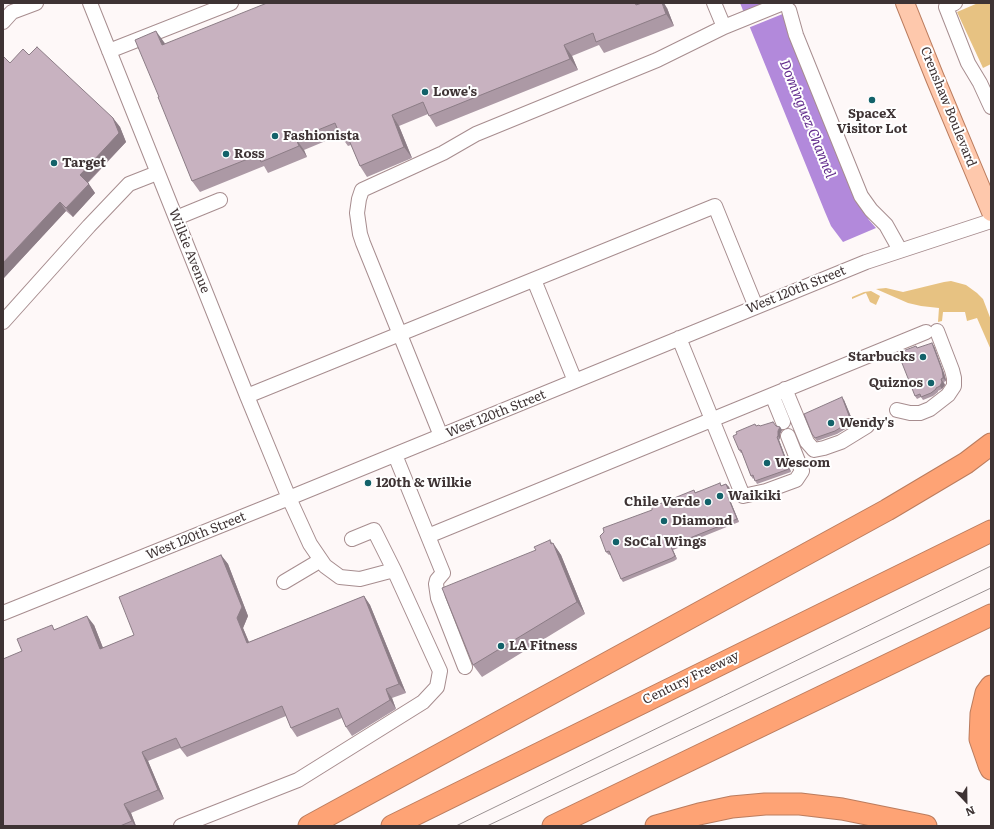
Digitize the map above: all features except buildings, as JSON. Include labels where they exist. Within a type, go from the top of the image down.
[{"type":"highway","points":[[309,826],[887,510],[966,463],[991,444]]},
{"type":"highway","points":[[913,569],[991,519]]},
{"type":"highway","name":"Century Freeway","points":[[392,826],[991,531]]},
{"type":"highway","points":[[553,826],[991,615]]},
{"type":"highway","points":[[991,686],[986,693],[981,714],[980,739],[988,765],[991,769]]},
{"type":"highway","points":[[656,826],[699,814],[732,807],[765,804],[800,804],[842,809],[926,826]]},
{"type":"main road","name":"Crenshaw Boulevard","points":[[906,3],[935,78],[991,212]]},
{"type":"street","points":[[3,22],[12,12],[36,3]]},
{"type":"street","name":"Wilkie Avenue","points":[[90,3],[247,396],[289,498],[310,544],[325,566],[340,577],[360,579],[394,570]]},
{"type":"street","points":[[109,51],[231,3]]},
{"type":"street","points":[[714,3],[724,27]]},
{"type":"street","points":[[955,3],[946,7],[968,63],[980,83],[991,107]]},
{"type":"street","points":[[441,436],[360,234],[357,213],[358,199],[362,190],[443,153],[476,134],[657,60],[742,19],[784,5],[861,196],[871,210],[886,225],[900,250]]},
{"type":"street","points":[[3,322],[88,226],[129,184],[157,173]]},
{"type":"street","points":[[176,218],[220,200]]},
{"type":"street","points":[[247,396],[715,206],[756,307]]},
{"type":"street","name":"West 120th Street","points":[[3,612],[289,498],[866,262],[991,221]]},
{"type":"street","points":[[534,280],[575,381]]},
{"type":"street","points":[[428,536],[785,389],[932,332],[952,370],[954,386],[948,395],[930,409],[920,413],[910,413],[897,410]]},
{"type":"street","points":[[679,338],[743,496],[766,491],[796,480],[802,471],[788,436]]},
{"type":"street","points":[[785,389],[807,442],[814,450],[841,442],[867,426]]},
{"type":"street","points":[[772,395],[783,422]]},
{"type":"street","points":[[395,455],[443,573],[437,580],[436,584],[438,598],[465,667]]},
{"type":"street","points":[[181,826],[298,780],[423,702],[437,687],[440,671],[374,530],[352,540]]},
{"type":"street","points":[[284,582],[321,560]]},
{"type":"shaded area","points":[[978,3],[991,3],[991,64],[983,68],[957,12]]},
{"type":"shaded area","points":[[951,281],[966,285],[983,299],[991,320],[991,350],[977,318],[967,321],[965,312],[943,312],[942,321],[938,322],[939,308],[908,303],[876,289],[886,288],[903,292]]},
{"type":"shaded area","points":[[871,291],[880,296],[876,305],[870,302],[866,293],[852,299],[852,297]]},
{"type":"water","name":"Dominguez Channel","points":[[740,3],[779,3],[860,205],[876,228],[843,242],[831,226]]},
{"type":"pier","points":[[781,3],[785,13],[748,28],[742,14]]},
{"type":"tram line","points":[[456,826],[991,566]]},
{"type":"tram line","points":[[487,826],[991,588]]},
{"type":"place","name":"Lowe's","points":[[425,92]]},
{"type":"place","name":"SpaceX Visitor Lot","points":[[872,100]]},
{"type":"place","name":"Fashionista","points":[[275,136]]},
{"type":"place","name":"Ross","points":[[226,154]]},
{"type":"place","name":"Target","points":[[54,163]]},
{"type":"place","name":"Starbucks","points":[[923,357]]},
{"type":"place","name":"Quiznos","points":[[931,383]]},
{"type":"place","name":"Wendy's","points":[[831,423]]},
{"type":"place","name":"Wescom","points":[[767,463]]},
{"type":"place","name":"120th & Wilkie","points":[[368,483]]},
{"type":"place","name":"Waikiki","points":[[720,496]]},
{"type":"place","name":"Chile Verde","points":[[708,502]]},
{"type":"place","name":"Diamond","points":[[664,521]]},
{"type":"place","name":"SoCal Wings","points":[[616,542]]},
{"type":"place","name":"LA Fitness","points":[[501,646]]}]
